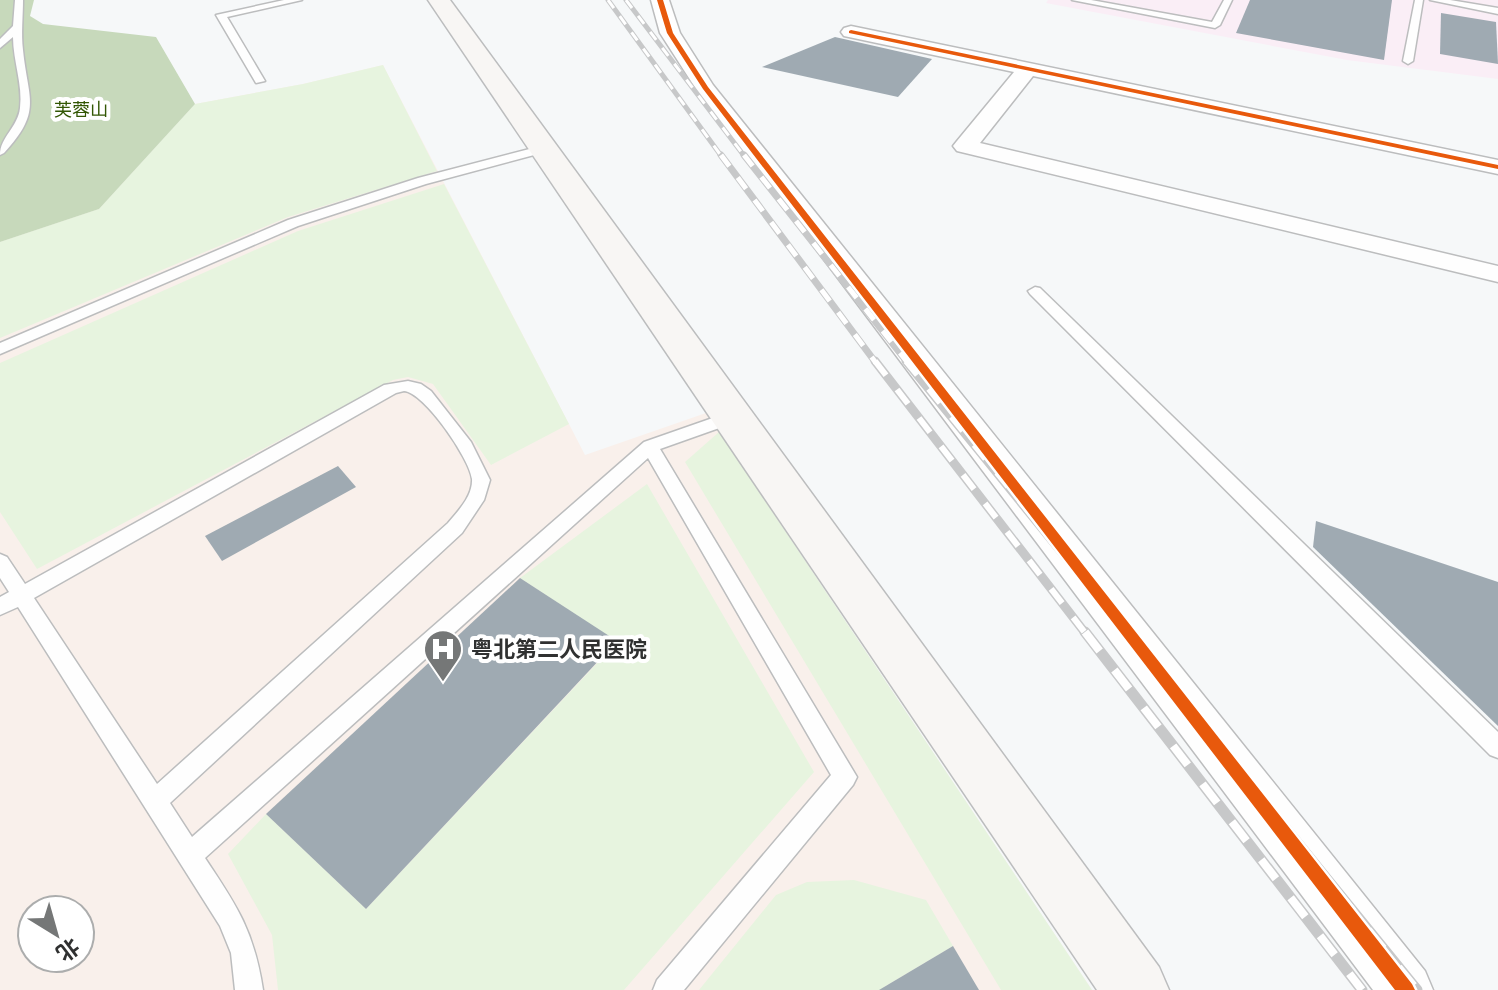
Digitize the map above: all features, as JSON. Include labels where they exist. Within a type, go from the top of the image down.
[{"type":"main road","points":[[439,0],[1136,990]]},
{"type":"street","points":[[660,0],[670,33],[705,88],[1406,990]]},
{"type":"street","points":[[851,32],[1498,167]]},
{"type":"street","points":[[1028,69],[965,146],[1498,274]]},
{"type":"lane","points":[[0,151],[24,122],[27,107],[17,27],[19,0]]},
{"type":"lane","points":[[260,81],[221,15],[298,0]]},
{"type":"lane","points":[[1076,0],[1215,25],[1228,0]]},
{"type":"lane","points":[[1408,61],[1419,0]]},
{"type":"lane","points":[[1434,0],[1498,11]]},
{"type":"lane","points":[[0,45],[17,27]]},
{"type":"lane","points":[[0,349],[293,223],[422,181],[545,149]]},
{"type":"lane","points":[[1035,291],[1498,747]]},
{"type":"lane","points":[[0,607],[399,386],[422,390],[476,462],[481,477],[478,497],[455,528],[155,801]]},
{"type":"lane","points":[[189,856],[650,446],[733,417]]},
{"type":"lane","points":[[650,446],[845,777],[667,990]]},
{"type":"lane","points":[[0,562],[230,918],[244,953],[249,990]]},
{"type":"shaded area","points":[[1048,0],[1498,0],[1498,79],[1347,60],[1046,3]]},
{"type":"shaded area","name":"粤北第二人民医院","points":[[383,65],[585,455],[706,413],[1092,990],[0,990],[0,242],[99,209],[195,104]]},
{"type":"green space","name":"芙蓉山","points":[[0,0],[34,0],[30,16],[43,24],[156,37],[195,104],[99,209],[0,242]]},
{"type":"green space","points":[[383,65],[437,171],[288,217],[0,338],[0,242],[99,209],[195,104]]},
{"type":"green space","points":[[444,184],[569,424],[491,465],[433,384],[408,377],[393,380],[37,569],[0,512],[0,363],[298,231]]},
{"type":"green space","points":[[719,432],[1092,990],[1001,990],[685,462]]},
{"type":"green space","points":[[647,484],[814,772],[624,990],[278,990],[272,935],[228,854],[266,814],[366,909],[617,642],[520,578]]},
{"type":"green space","points":[[854,880],[926,900],[953,946],[884,987],[885,990],[699,990],[776,895],[807,882]]},
{"type":"building","points":[[1250,0],[1392,0],[1384,60],[1236,33]]},
{"type":"building","points":[[1441,13],[1496,22],[1498,64],[1440,54]]},
{"type":"building","points":[[835,37],[932,59],[898,97],[762,67]]},
{"type":"building","points":[[338,466],[356,487],[222,561],[205,536]]},
{"type":"building","points":[[1316,521],[1498,582],[1498,726],[1313,547]]},
{"type":"building","points":[[520,578],[617,641],[366,909],[266,814]]},
{"type":"building","points":[[953,946],[979,990],[879,990]]},
{"type":"railway","points":[[608,0],[722,157]]},
{"type":"railway","points":[[626,0],[745,157]]},
{"type":"railway","points":[[721,155],[876,363]]},
{"type":"railway","points":[[744,155],[908,363]]},
{"type":"railway","points":[[875,361],[1086,634]]},
{"type":"railway","points":[[906,361],[1128,634]]},
{"type":"railway","points":[[1085,632],[1362,990]]},
{"type":"railway","points":[[1126,632],[1417,990]]},
{"type":"cycle path","points":[[660,0],[670,33],[705,88],[1406,990]]},
{"type":"cycle path","points":[[851,32],[1498,167]]},
{"type":"place","name":"粤北第二人民医院","points":[[443,683]]}]
